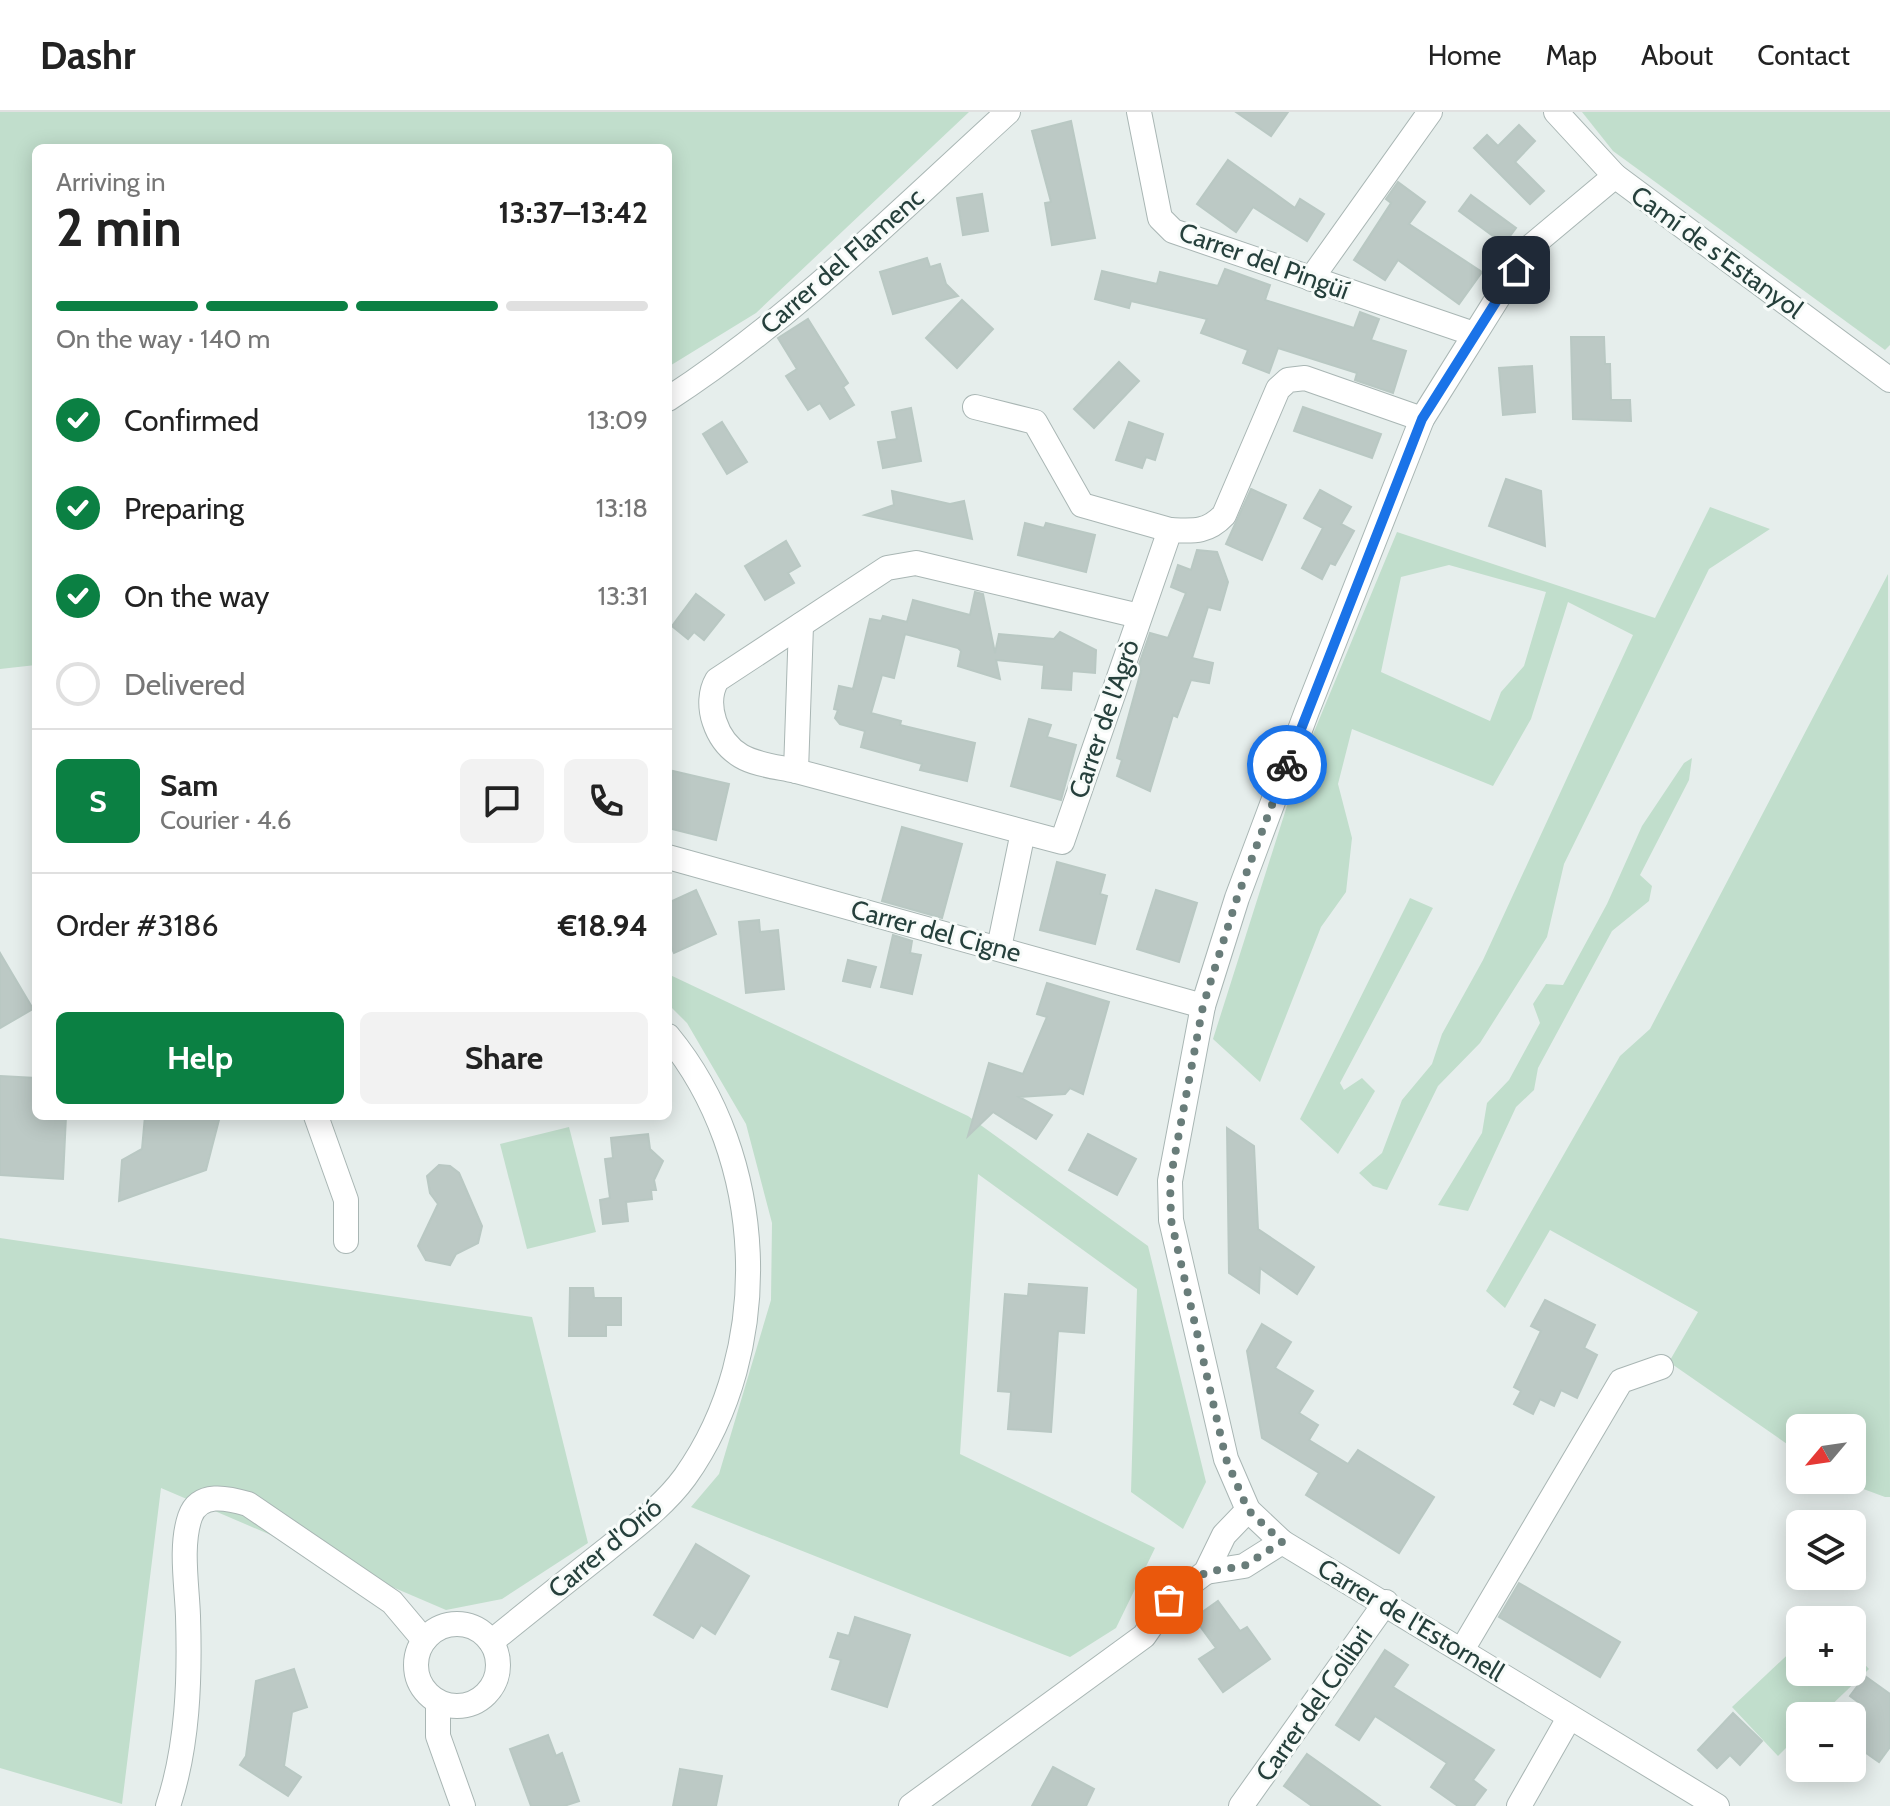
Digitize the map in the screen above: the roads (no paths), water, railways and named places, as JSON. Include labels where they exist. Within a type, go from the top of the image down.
[{"type":"street","name":"Carrer del Flamenc","points":[[672,396],[714,369],[792,308],[1008,112]]},
{"type":"street","name":"Carrer del Pingüí","points":[[1139,112],[1160,218],[1173,231],[1474,334]]},
{"type":"street","points":[[1311,279],[1430,112]]},
{"type":"street","name":"Camí de s'Estanyol","points":[[1556,112],[1615,176],[1890,380]]},
{"type":"street","name":"Carrer de l'Estornell","points":[[1615,176],[1529,248],[1422,419],[1285,769],[1237,898],[1203,1006],[1170,1181],[1171,1220],[1226,1459],[1248,1510],[1282,1542],[1386,1602],[1569,1718],[1717,1806]]},
{"type":"street","points":[[975,407],[1035,422],[1082,505],[1170,530],[1202,531],[1213,527],[1224,515],[1278,389],[1288,380],[1305,378],[1422,419]]},
{"type":"street","name":"Carrer de l'Agrò","points":[[1139,616],[916,563],[900,563],[717,680],[709,694],[709,707],[715,722],[742,757],[1062,842],[1170,530]]},
{"type":"street","points":[[796,771],[801,625]]},
{"type":"street","points":[[999,948],[1023,832]]},
{"type":"street","name":"Carrer del Cigne","points":[[672,858],[1203,1006]]},
{"type":"street","name":"Carrer d'Orió","points":[[491,1642],[650,1515],[684,1477],[721,1413],[740,1352],[747,1277],[746,1208],[724,1135],[706,1094],[694,1067],[672,1041]]},
{"type":"street","points":[[317,1120],[346,1200],[346,1241]]},
{"type":"street","points":[[1462,1650],[1621,1381],[1661,1367]]},
{"type":"street","points":[[168,1806],[176,1784],[190,1678],[186,1545],[190,1515],[205,1500],[226,1497],[248,1504],[392,1602],[424,1640]]},
{"type":"street","points":[[911,1806],[1144,1636],[1169,1600],[1206,1572],[1224,1535],[1248,1510]]},
{"type":"street","points":[[1206,1572],[1244,1566],[1282,1542]]},
{"type":"street","name":"Carrer del Colibri","points":[[1241,1806],[1386,1602]]},
{"type":"street","points":[[458,1623],[482,1632],[491,1642],[498,1668],[488,1692],[465,1705],[438,1702],[428,1695],[416,1674],[418,1650],[424,1640],[445,1625],[458,1623]]},
{"type":"street","points":[[438,1702],[438,1736],[463,1806]]},
{"type":"street","points":[[1519,1806],[1569,1718]]}]
